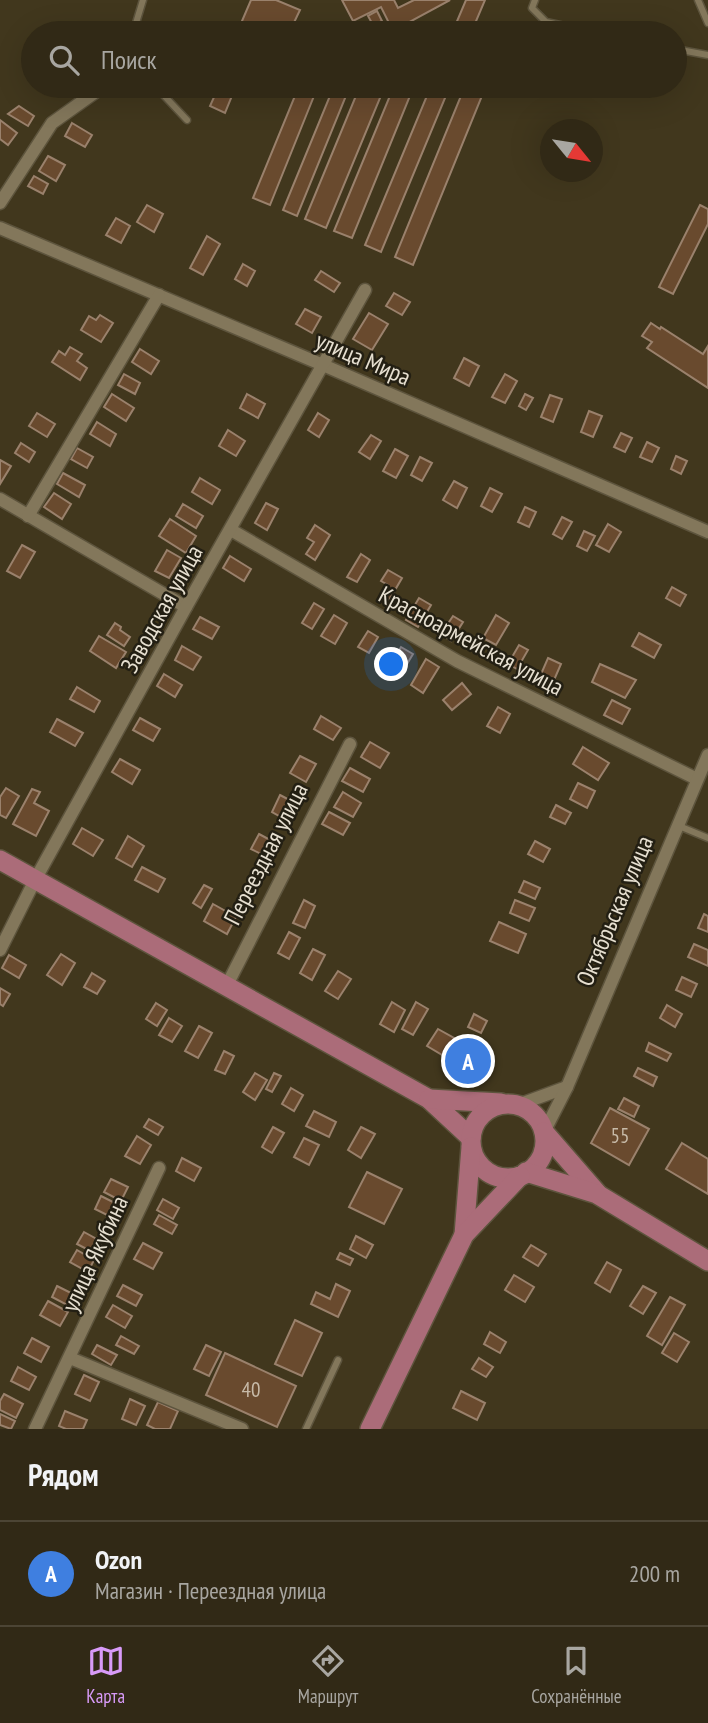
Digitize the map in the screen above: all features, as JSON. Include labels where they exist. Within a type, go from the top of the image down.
[{"type":"main road","points":[[0,860],[429,1099],[471,1142],[476,1161],[488,1173],[503,1178],[523,1174],[597,1194],[708,1261]]},
{"type":"main road","points":[[429,1099],[512,1104],[530,1110],[539,1120],[544,1132],[597,1194]]},
{"type":"main road","points":[[464,1235],[472,1130],[479,1117],[491,1107],[512,1104]]},
{"type":"main road","points":[[370,1429],[464,1235],[523,1174],[535,1166],[544,1150],[544,1132]]},
{"type":"street","points":[[0,203],[52,123],[87,98]]},
{"type":"street","name":"улица Мира","points":[[0,228],[708,532]]},
{"type":"street","name":"Заводская улица","points":[[0,950],[35,880],[365,290]]},
{"type":"street","points":[[28,516],[159,295]]},
{"type":"street","points":[[0,499],[186,607]]},
{"type":"street","name":"Красноармейская улица","points":[[231,530],[457,661],[697,779]]},
{"type":"street","name":"Переездная улица","points":[[226,986],[350,744]]},
{"type":"street","name":"Октябрьская улица","points":[[544,1132],[567,1087],[708,755]]},
{"type":"street","points":[[512,1104],[567,1087]]},
{"type":"street","name":"улица Якубина","points":[[35,1429],[159,1168]]},
{"type":"street","points":[[69,1358],[242,1429]]},
{"type":"lane","points":[[136,21],[142,0]]},
{"type":"lane","points":[[535,0],[532,8],[545,21]]},
{"type":"lane","points":[[698,0],[708,23]]},
{"type":"lane","points":[[687,51],[708,55]]},
{"type":"lane","points":[[166,98],[187,120]]},
{"type":"lane","points":[[679,826],[708,838]]},
{"type":"lane","points":[[306,1429],[338,1360]]},
{"type":"building","points":[[251,0],[276,0],[300,10],[295,21],[242,21]]},
{"type":"building","points":[[342,0],[394,0],[398,8],[414,0],[450,0],[411,21],[388,21],[381,7],[353,21]]},
{"type":"building","points":[[466,0],[485,0],[476,21],[457,21]]},
{"type":"building","points":[[377,11],[382,21],[371,21],[368,16]]},
{"type":"building","points":[[214,98],[231,98],[225,113],[210,106]]},
{"type":"building","points":[[294,98],[313,98],[270,205],[253,198]]},
{"type":"building","points":[[329,98],[345,98],[297,216],[283,210]]},
{"type":"building","points":[[355,98],[380,98],[326,228],[305,219]]},
{"type":"building","points":[[389,98],[409,98],[352,238],[334,231]]},
{"type":"building","points":[[426,98],[445,98],[381,252],[365,245]]},
{"type":"building","points":[[460,98],[481,98],[413,265],[395,257]]},
{"type":"building","points":[[19,106],[34,116],[28,126],[8,114]]},
{"type":"building","points":[[0,120],[17,133],[8,145],[0,139]]},
{"type":"building","points":[[72,123],[92,135],[85,147],[65,136]]},
{"type":"building","points":[[48,156],[65,165],[56,181],[39,171]]},
{"type":"building","points":[[34,176],[48,184],[43,194],[28,186]]},
{"type":"building","points":[[147,205],[163,214],[154,232],[137,222]]},
{"type":"building","points":[[700,205],[708,209],[708,224],[673,294],[659,287]]},
{"type":"building","points":[[116,218],[130,226],[121,243],[106,235]]},
{"type":"building","points":[[207,236],[220,244],[203,275],[190,268]]},
{"type":"building","points":[[243,264],[255,271],[247,286],[235,279]]},
{"type":"building","points":[[321,271],[340,283],[334,292],[315,280]]},
{"type":"building","points":[[394,293],[410,302],[402,315],[386,306]]},
{"type":"building","points":[[305,309],[321,317],[312,333],[296,324]]},
{"type":"building","points":[[369,313],[388,324],[372,350],[353,339]]},
{"type":"building","points":[[100,315],[113,323],[101,342],[81,330],[89,316],[96,320]]},
{"type":"building","points":[[651,323],[703,354],[708,346],[708,388],[647,348],[652,342],[642,336]]},
{"type":"building","points":[[70,347],[82,354],[77,361],[87,368],[80,380],[52,362],[59,351],[65,355]]},
{"type":"building","points":[[140,349],[159,361],[151,374],[132,362]]},
{"type":"building","points":[[464,358],[479,366],[469,386],[454,378]]},
{"type":"building","points":[[124,374],[140,383],[135,394],[118,385]]},
{"type":"building","points":[[505,374],[517,381],[505,403],[492,397]]},
{"type":"building","points":[[112,394],[134,408],[126,421],[104,407]]},
{"type":"building","points":[[247,394],[265,404],[258,418],[240,408]]},
{"type":"building","points":[[525,394],[533,398],[526,410],[519,406]]},
{"type":"building","points":[[550,395],[562,399],[553,422],[541,417]]},
{"type":"building","points":[[589,411],[602,416],[593,437],[581,432]]},
{"type":"building","points":[[37,413],[55,424],[47,437],[29,426]]},
{"type":"building","points":[[318,413],[329,420],[319,437],[308,430]]},
{"type":"building","points":[[97,422],[116,434],[110,446],[90,434]]},
{"type":"building","points":[[228,430],[245,441],[236,456],[219,446]]},
{"type":"building","points":[[621,433],[632,438],[625,452],[614,447]]},
{"type":"building","points":[[371,435],[381,441],[370,459],[359,452]]},
{"type":"building","points":[[647,442],[659,448],[652,462],[640,457]]},
{"type":"building","points":[[21,443],[35,452],[29,462],[15,453]]},
{"type":"building","points":[[77,448],[93,457],[87,468],[71,459]]},
{"type":"building","points":[[395,449],[408,456],[396,478],[383,471]]},
{"type":"building","points":[[676,456],[687,461],[681,474],[671,469]]},
{"type":"building","points":[[420,457],[432,463],[422,481],[411,475]]},
{"type":"building","points":[[0,460],[11,466],[0,484]]},
{"type":"building","points":[[63,473],[85,485],[79,497],[57,484]]},
{"type":"building","points":[[200,478],[220,490],[212,504],[192,492]]},
{"type":"building","points":[[454,481],[467,488],[457,508],[443,500]]},
{"type":"building","points":[[490,488],[502,494],[492,512],[481,506]]},
{"type":"building","points":[[54,493],[71,504],[62,519],[44,507]]},
{"type":"building","points":[[266,503],[278,509],[267,530],[255,523]]},
{"type":"building","points":[[183,504],[203,516],[196,528],[176,516]]},
{"type":"building","points":[[525,507],[536,512],[529,527],[518,522]]},
{"type":"building","points":[[562,517],[572,522],[562,539],[553,534]]},
{"type":"building","points":[[170,519],[196,536],[186,553],[159,536]]},
{"type":"building","points":[[608,524],[621,532],[609,552],[596,545]]},
{"type":"building","points":[[315,525],[330,535],[315,560],[306,554],[314,542],[307,538]]},
{"type":"building","points":[[584,531],[595,536],[587,551],[577,546]]},
{"type":"building","points":[[22,545],[35,552],[20,578],[7,571]]},
{"type":"building","points":[[167,550],[181,558],[169,578],[155,571]]},
{"type":"building","points":[[361,554],[370,560],[357,582],[347,577]]},
{"type":"building","points":[[230,556],[251,569],[244,581],[223,568]]},
{"type":"building","points":[[388,570],[402,578],[388,602],[381,597],[388,585],[381,581]]},
{"type":"building","points":[[672,587],[686,595],[680,606],[666,598]]},
{"type":"building","points":[[419,598],[431,605],[418,627],[406,620]]},
{"type":"building","points":[[314,603],[324,609],[312,629],[302,623]]},
{"type":"building","points":[[334,615],[347,623],[335,644],[321,636]]},
{"type":"building","points":[[496,615],[509,623],[496,645],[483,638]]},
{"type":"building","points":[[453,616],[463,622],[451,641],[441,634]]},
{"type":"building","points":[[200,617],[219,627],[212,639],[193,629]]},
{"type":"building","points":[[115,623],[130,637],[124,646],[107,635]]},
{"type":"building","points":[[368,631],[378,637],[369,653],[358,647]]},
{"type":"building","points":[[639,633],[661,645],[654,658],[632,646]]},
{"type":"building","points":[[99,636],[126,652],[116,668],[90,651]]},
{"type":"building","points":[[519,645],[528,650],[517,669],[508,664]]},
{"type":"building","points":[[182,646],[201,657],[193,670],[175,660]]},
{"type":"building","points":[[401,647],[413,654],[401,674],[389,667]]},
{"type":"building","points":[[548,658],[561,664],[551,687],[538,681]]},
{"type":"building","points":[[426,659],[439,667],[423,693],[411,685]]},
{"type":"building","points":[[600,664],[636,680],[625,698],[592,682]]},
{"type":"building","points":[[164,674],[182,685],[175,697],[157,686]]},
{"type":"building","points":[[462,683],[471,694],[452,710],[443,700]]},
{"type":"building","points":[[77,687],[100,701],[94,712],[70,699]]},
{"type":"building","points":[[612,700],[630,709],[622,724],[604,715]]},
{"type":"building","points":[[498,707],[510,714],[500,733],[487,726]]},
{"type":"building","points":[[321,716],[341,728],[333,740],[314,729]]},
{"type":"building","points":[[140,718],[160,729],[153,741],[133,730]]},
{"type":"building","points":[[57,719],[83,733],[75,746],[50,732]]},
{"type":"building","points":[[370,742],[389,753],[380,768],[361,757]]},
{"type":"building","points":[[583,747],[609,763],[598,780],[573,764]]},
{"type":"building","points":[[300,756],[316,764],[306,782],[290,773]]},
{"type":"building","points":[[120,759],[140,770],[132,784],[112,772]]},
{"type":"building","points":[[350,768],[370,779],[363,792],[342,781]]},
{"type":"building","points":[[578,783],[595,791],[587,808],[570,799]]},
{"type":"building","points":[[6,788],[19,796],[6,818],[0,815],[0,797]]},
{"type":"building","points":[[32,789],[40,792],[34,803],[49,811],[36,836],[13,824]]},
{"type":"building","points":[[343,792],[361,803],[353,817],[334,807]]},
{"type":"building","points":[[280,795],[297,804],[288,821],[272,812]]},
{"type":"building","points":[[556,805],[571,813],[565,824],[550,817]]},
{"type":"building","points":[[329,812],[350,823],[343,835],[322,824]]},
{"type":"building","points":[[82,828],[103,840],[93,856],[73,844]]},
{"type":"building","points":[[259,834],[274,842],[267,857],[251,849]]},
{"type":"building","points":[[128,836],[144,846],[132,867],[116,858]]},
{"type":"building","points":[[535,841],[550,849],[543,862],[528,854]]},
{"type":"building","points":[[142,867],[165,879],[158,892],[135,880]]},
{"type":"building","points":[[524,881],[540,888],[535,899],[519,892]]},
{"type":"building","points":[[204,885],[212,889],[201,908],[193,903]]},
{"type":"building","points":[[304,900],[315,906],[305,928],[293,923]]},
{"type":"building","points":[[515,900],[535,908],[529,921],[510,913]]},
{"type":"building","points":[[213,904],[236,917],[227,934],[204,921]]},
{"type":"building","points":[[704,914],[708,916],[708,932],[698,928]]},
{"type":"building","points":[[499,922],[526,934],[518,953],[490,941]]},
{"type":"building","points":[[289,932],[300,938],[289,959],[278,953]]},
{"type":"building","points":[[694,944],[708,950],[708,966],[688,957]]},
{"type":"building","points":[[313,949],[325,955],[312,980],[300,973]]},
{"type":"building","points":[[61,954],[75,963],[62,985],[47,975]]},
{"type":"building","points":[[9,955],[26,965],[19,978],[2,968]]},
{"type":"building","points":[[338,971],[351,979],[338,999],[325,991]]},
{"type":"building","points":[[92,973],[105,981],[97,994],[84,987]]},
{"type":"building","points":[[682,977],[697,984],[691,997],[676,990]]},
{"type":"building","points":[[0,988],[10,994],[3,1006],[0,1004]]},
{"type":"building","points":[[392,1002],[405,1010],[394,1032],[380,1024]]},
{"type":"building","points":[[416,1002],[428,1009],[413,1035],[402,1029]]},
{"type":"building","points":[[156,1003],[167,1010],[157,1026],[146,1019]]},
{"type":"building","points":[[667,1005],[682,1014],[675,1027],[660,1018]]},
{"type":"building","points":[[474,1014],[487,1021],[481,1033],[468,1027]]},
{"type":"building","points":[[169,1018],[182,1026],[172,1042],[159,1035]]},
{"type":"building","points":[[199,1026],[212,1033],[198,1058],[185,1051]]},
{"type":"building","points":[[438,1029],[454,1038],[444,1056],[427,1046]]},
{"type":"building","points":[[460,1038],[481,1049],[468,1068],[449,1058]]},
{"type":"building","points":[[649,1043],[671,1054],[667,1061],[646,1051]]},
{"type":"building","points":[[224,1051],[234,1056],[225,1074],[215,1070]]},
{"type":"building","points":[[638,1068],[657,1077],[653,1086],[634,1076]]},
{"type":"building","points":[[255,1073],[267,1080],[255,1100],[243,1092]]},
{"type":"building","points":[[274,1073],[281,1076],[272,1092],[266,1089]]},
{"type":"building","points":[[291,1088],[303,1095],[294,1111],[282,1104]]},
{"type":"building","points":[[624,1098],[639,1106],[634,1117],[618,1109]]},
{"type":"building","points":[[610,1108],[649,1129],[629,1165],[591,1143]]},
{"type":"building","points":[[314,1111],[336,1122],[329,1137],[306,1126]]},
{"type":"building","points":[[149,1119],[163,1127],[158,1135],[144,1127]]},
{"type":"building","points":[[273,1127],[284,1133],[272,1153],[262,1147]]},
{"type":"building","points":[[361,1127],[375,1134],[361,1158],[348,1150]]},
{"type":"building","points":[[137,1136],[151,1145],[140,1164],[125,1156]]},
{"type":"building","points":[[304,1138],[319,1145],[309,1165],[294,1157]]},
{"type":"building","points":[[682,1143],[708,1159],[708,1194],[666,1169]]},
{"type":"building","points":[[182,1158],[201,1168],[194,1181],[176,1171]]},
{"type":"building","points":[[367,1172],[402,1189],[384,1224],[349,1207]]},
{"type":"building","points":[[111,1179],[128,1187],[121,1201],[104,1192]]},
{"type":"building","points":[[101,1196],[121,1206],[115,1219],[95,1209]]},
{"type":"building","points":[[163,1199],[179,1208],[173,1219],[157,1210]]},
{"type":"building","points":[[159,1215],[177,1225],[172,1234],[154,1224]]},
{"type":"building","points":[[84,1232],[102,1242],[96,1254],[77,1244]]},
{"type":"building","points":[[356,1236],[373,1245],[366,1258],[350,1249]]},
{"type":"building","points":[[143,1243],[162,1253],[153,1269],[134,1259]]},
{"type":"building","points":[[531,1245],[546,1254],[538,1266],[523,1257]]},
{"type":"building","points":[[77,1250],[94,1260],[88,1272],[70,1262]]},
{"type":"building","points":[[340,1253],[353,1259],[350,1265],[337,1259]]},
{"type":"building","points":[[607,1262],[621,1270],[610,1292],[595,1283]]},
{"type":"building","points":[[514,1275],[534,1287],[525,1302],[505,1290]]},
{"type":"building","points":[[336,1284],[350,1291],[338,1317],[311,1304],[316,1292],[330,1299]]},
{"type":"building","points":[[123,1285],[142,1295],[136,1306],[117,1296]]},
{"type":"building","points":[[57,1286],[75,1295],[69,1306],[52,1297]]},
{"type":"building","points":[[643,1286],[656,1293],[643,1314],[630,1306]]},
{"type":"building","points":[[670,1297],[685,1305],[662,1345],[647,1336]]},
{"type":"building","points":[[48,1301],[68,1312],[60,1326],[40,1315]]},
{"type":"building","points":[[113,1305],[132,1316],[125,1328],[106,1317]]},
{"type":"building","points":[[295,1320],[322,1333],[302,1376],[275,1364]]},
{"type":"building","points":[[490,1332],[506,1342],[500,1353],[484,1344]]},
{"type":"building","points":[[674,1333],[689,1342],[677,1362],[662,1353]]},
{"type":"building","points":[[121,1336],[139,1346],[134,1354],[116,1345]]},
{"type":"building","points":[[32,1338],[49,1347],[41,1362],[24,1353]]},
{"type":"building","points":[[97,1345],[117,1355],[111,1365],[92,1354]]},
{"type":"building","points":[[206,1345],[221,1352],[209,1376],[194,1369]]},
{"type":"building","points":[[225,1353],[296,1386],[277,1427],[206,1395]]},
{"type":"building","points":[[479,1358],[493,1367],[486,1377],[472,1369]]},
{"type":"building","points":[[18,1367],[36,1377],[29,1390],[11,1381]]},
{"type":"building","points":[[84,1375],[99,1382],[90,1401],[75,1394]]},
{"type":"building","points":[[461,1391],[485,1403],[477,1420],[453,1408]]},
{"type":"building","points":[[4,1394],[23,1404],[16,1418],[0,1410],[0,1401]]},
{"type":"building","points":[[130,1399],[145,1406],[136,1425],[122,1419]]},
{"type":"building","points":[[158,1402],[178,1411],[170,1429],[155,1429],[147,1425]]},
{"type":"building","points":[[65,1411],[87,1420],[83,1429],[66,1429],[59,1426]]},
{"type":"building","points":[[0,1414],[15,1421],[11,1429],[0,1425]]},
{"type":"place","name":"Ozon","points":[[468,1061]]}]
